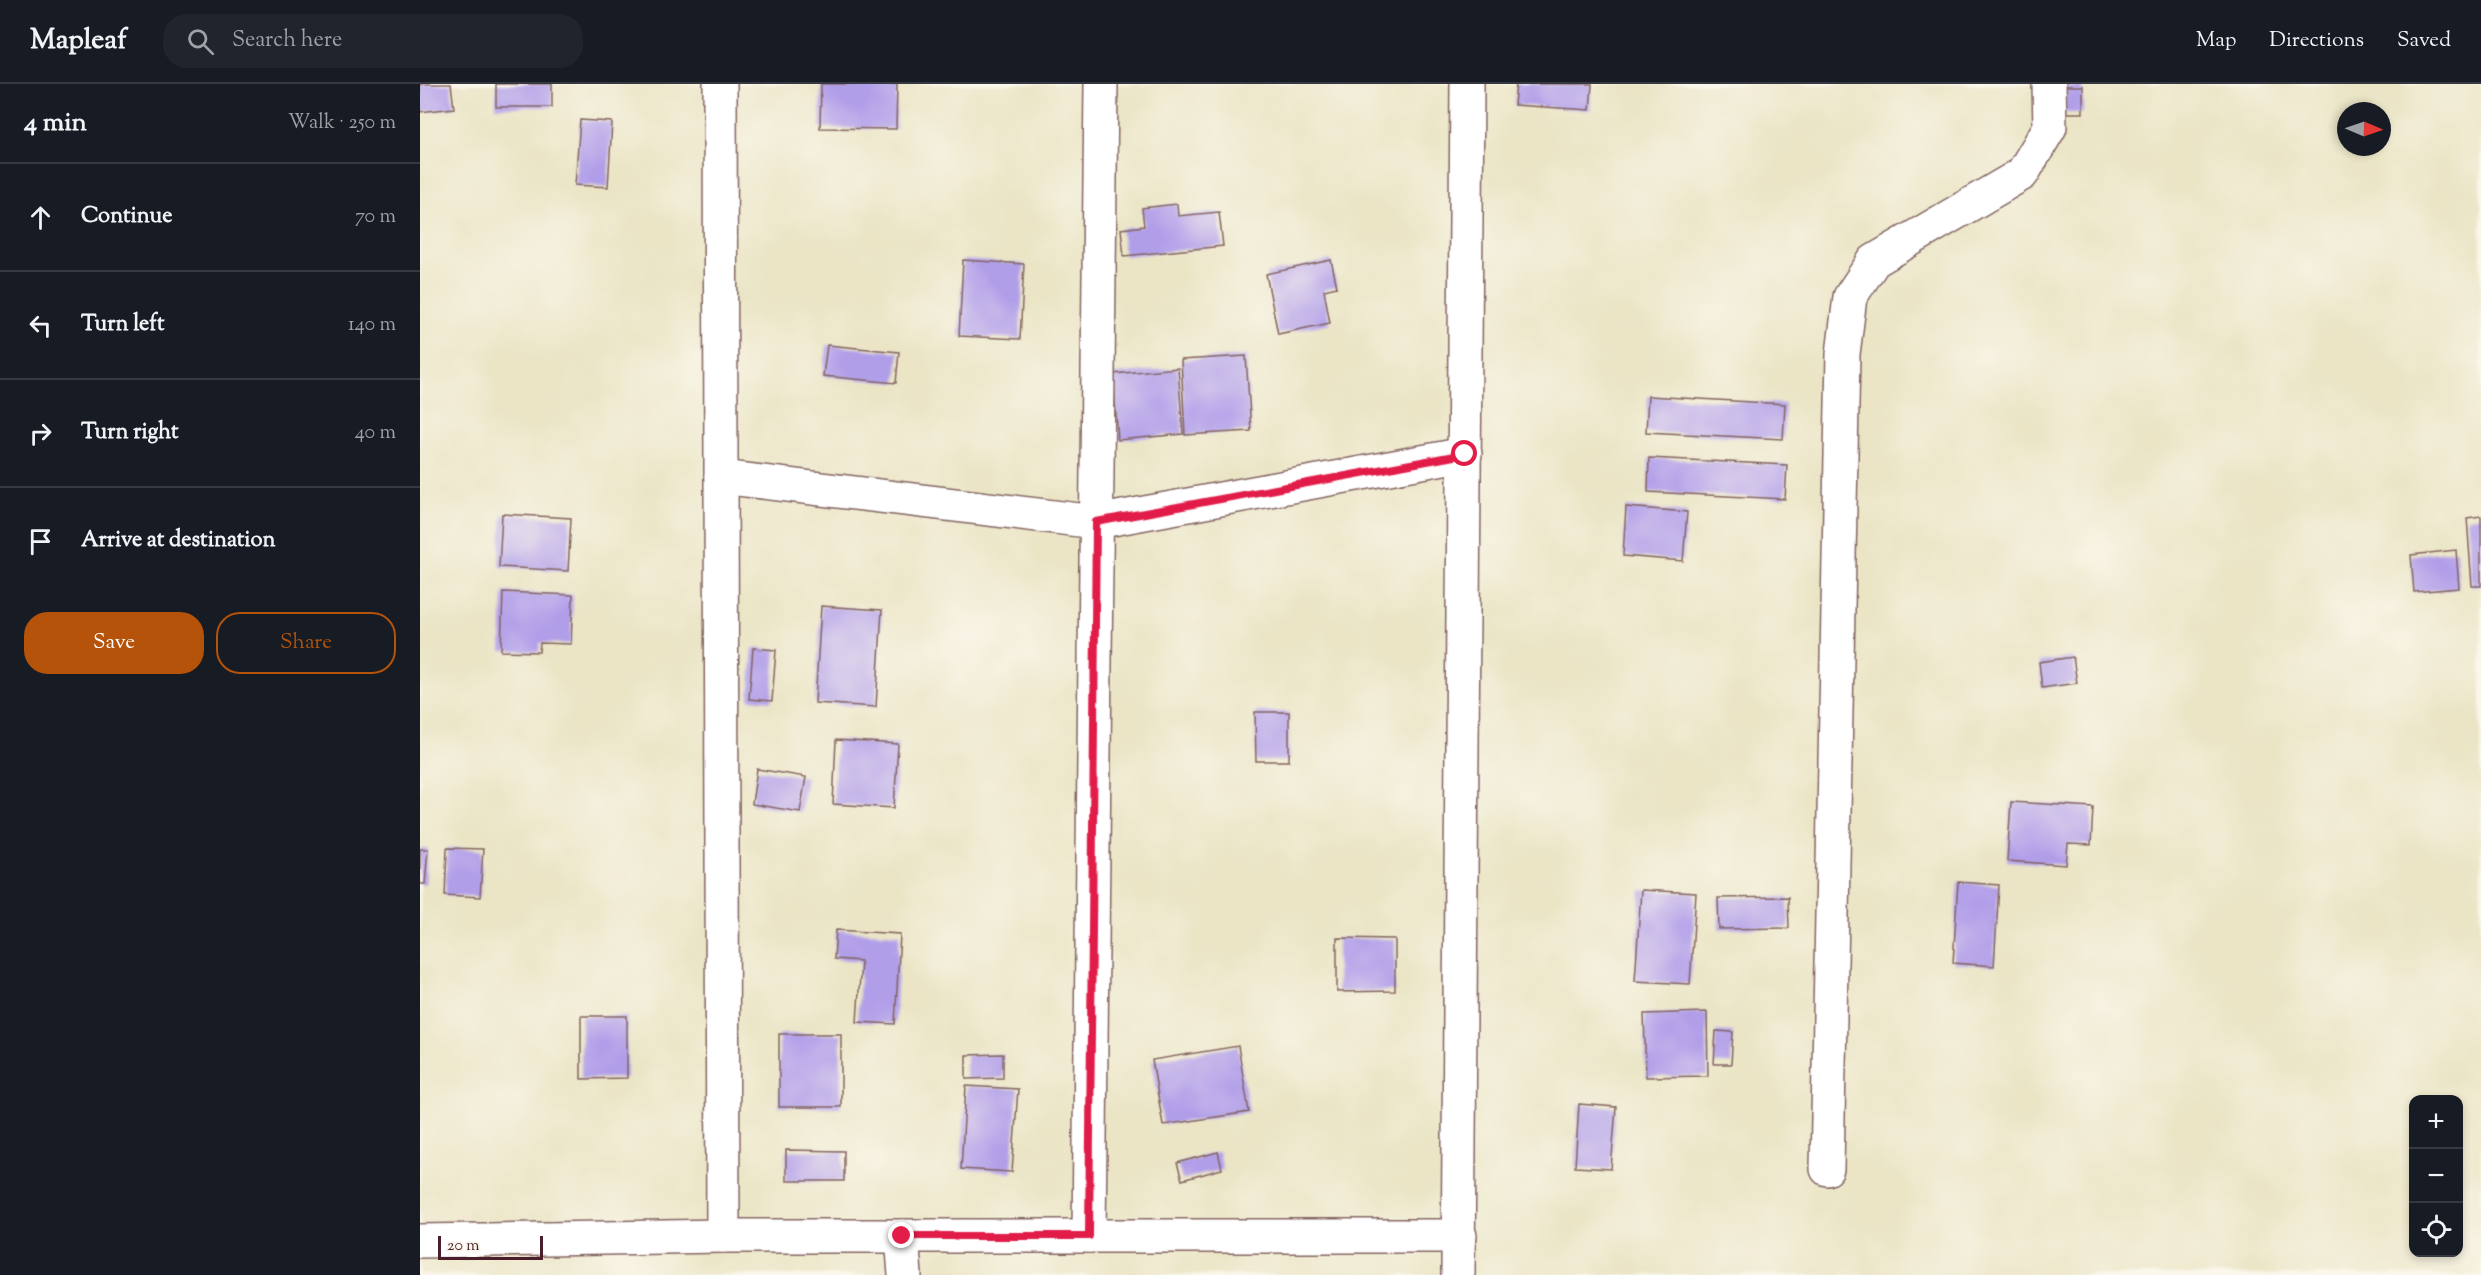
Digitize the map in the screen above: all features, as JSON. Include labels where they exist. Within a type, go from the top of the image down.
[{"type":"street","points":[[720,84],[723,1236]]},
{"type":"street","points":[[1089,1236],[1101,84]]},
{"type":"street","points":[[1458,1275],[1467,84]]},
{"type":"street","points":[[1827,1169],[1843,354],[1850,297],[1874,261],[2022,174],[2050,127],[2049,84]]},
{"type":"street","points":[[721,477],[1096,522],[1465,454]]},
{"type":"street","points":[[420,1241],[723,1236],[1460,1236]]},
{"type":"street","points":[[902,1236],[905,1275]]},
{"type":"building","points":[[420,84],[451,84],[454,108],[420,112]]},
{"type":"building","points":[[496,84],[552,84],[552,107],[496,107]]},
{"type":"building","points":[[821,84],[897,84],[896,129],[820,128]]},
{"type":"building","points":[[1516,84],[1592,84],[1590,110],[1514,105]]},
{"type":"building","points":[[2065,86],[2083,86],[2083,113],[2065,113]]},
{"type":"building","points":[[580,120],[612,122],[608,187],[575,185]]},
{"type":"building","points":[[1177,204],[1178,216],[1219,212],[1223,246],[1124,256],[1121,229],[1144,226],[1142,208]]},
{"type":"building","points":[[963,260],[1024,264],[1020,339],[959,336]]},
{"type":"building","points":[[1331,260],[1337,287],[1324,290],[1330,323],[1278,334],[1266,274]]},
{"type":"building","points":[[827,345],[899,352],[896,383],[823,376]]},
{"type":"building","points":[[1246,356],[1251,431],[1185,435],[1181,360]]},
{"type":"building","points":[[1178,368],[1183,434],[1118,440],[1113,374]]},
{"type":"building","points":[[1648,396],[1785,404],[1783,439],[1646,432]]},
{"type":"building","points":[[1649,458],[1787,465],[1785,499],[1648,492]]},
{"type":"building","points":[[1626,507],[1687,512],[1683,561],[1623,556]]},
{"type":"building","points":[[502,514],[571,518],[568,571],[499,567]]},
{"type":"building","points":[[2481,516],[2481,586],[2472,586],[2467,518]]},
{"type":"building","points":[[2456,550],[2459,588],[2414,592],[2411,555]]},
{"type":"building","points":[[503,592],[573,595],[571,644],[540,643],[539,652],[501,651]]},
{"type":"building","points":[[821,606],[882,610],[876,707],[815,703]]},
{"type":"building","points":[[753,648],[776,650],[772,701],[749,699]]},
{"type":"building","points":[[2073,657],[2077,683],[2042,688],[2039,662]]},
{"type":"building","points":[[1255,712],[1289,712],[1289,761],[1256,761]]},
{"type":"building","points":[[836,740],[898,744],[894,808],[833,804]]},
{"type":"building","points":[[757,769],[806,777],[800,812],[752,804]]},
{"type":"building","points":[[2011,802],[2093,807],[2091,845],[2068,844],[2066,865],[2007,861]]},
{"type":"building","points":[[447,848],[483,849],[480,897],[445,895]]},
{"type":"building","points":[[420,849],[428,849],[425,884],[420,884]]},
{"type":"building","points":[[1958,882],[1999,885],[1994,966],[1953,963]]},
{"type":"building","points":[[1641,890],[1696,893],[1690,984],[1635,981]]},
{"type":"building","points":[[1788,897],[1789,928],[1719,929],[1718,898]]},
{"type":"building","points":[[836,930],[900,934],[895,1024],[857,1022],[861,961],[834,959]]},
{"type":"building","points":[[1337,938],[1395,939],[1395,991],[1337,992]]},
{"type":"building","points":[[1707,1012],[1708,1076],[1646,1077],[1644,1014]]},
{"type":"building","points":[[581,1016],[627,1016],[627,1078],[581,1079]]},
{"type":"building","points":[[1716,1031],[1733,1032],[1731,1064],[1714,1064]]},
{"type":"building","points":[[779,1034],[841,1034],[841,1107],[779,1107]]},
{"type":"building","points":[[1238,1046],[1249,1112],[1163,1125],[1152,1060]]},
{"type":"building","points":[[1003,1054],[1003,1078],[966,1079],[966,1055]]},
{"type":"building","points":[[966,1086],[1018,1089],[1012,1172],[961,1169]]},
{"type":"building","points":[[1579,1104],[1616,1107],[1611,1169],[1575,1167]]},
{"type":"building","points":[[786,1150],[844,1151],[844,1181],[786,1181]]},
{"type":"building","points":[[1218,1152],[1222,1169],[1182,1180],[1177,1163]]},
{"type":"route","points":[[902,1236],[1089,1236],[1096,522],[1465,454]]}]
